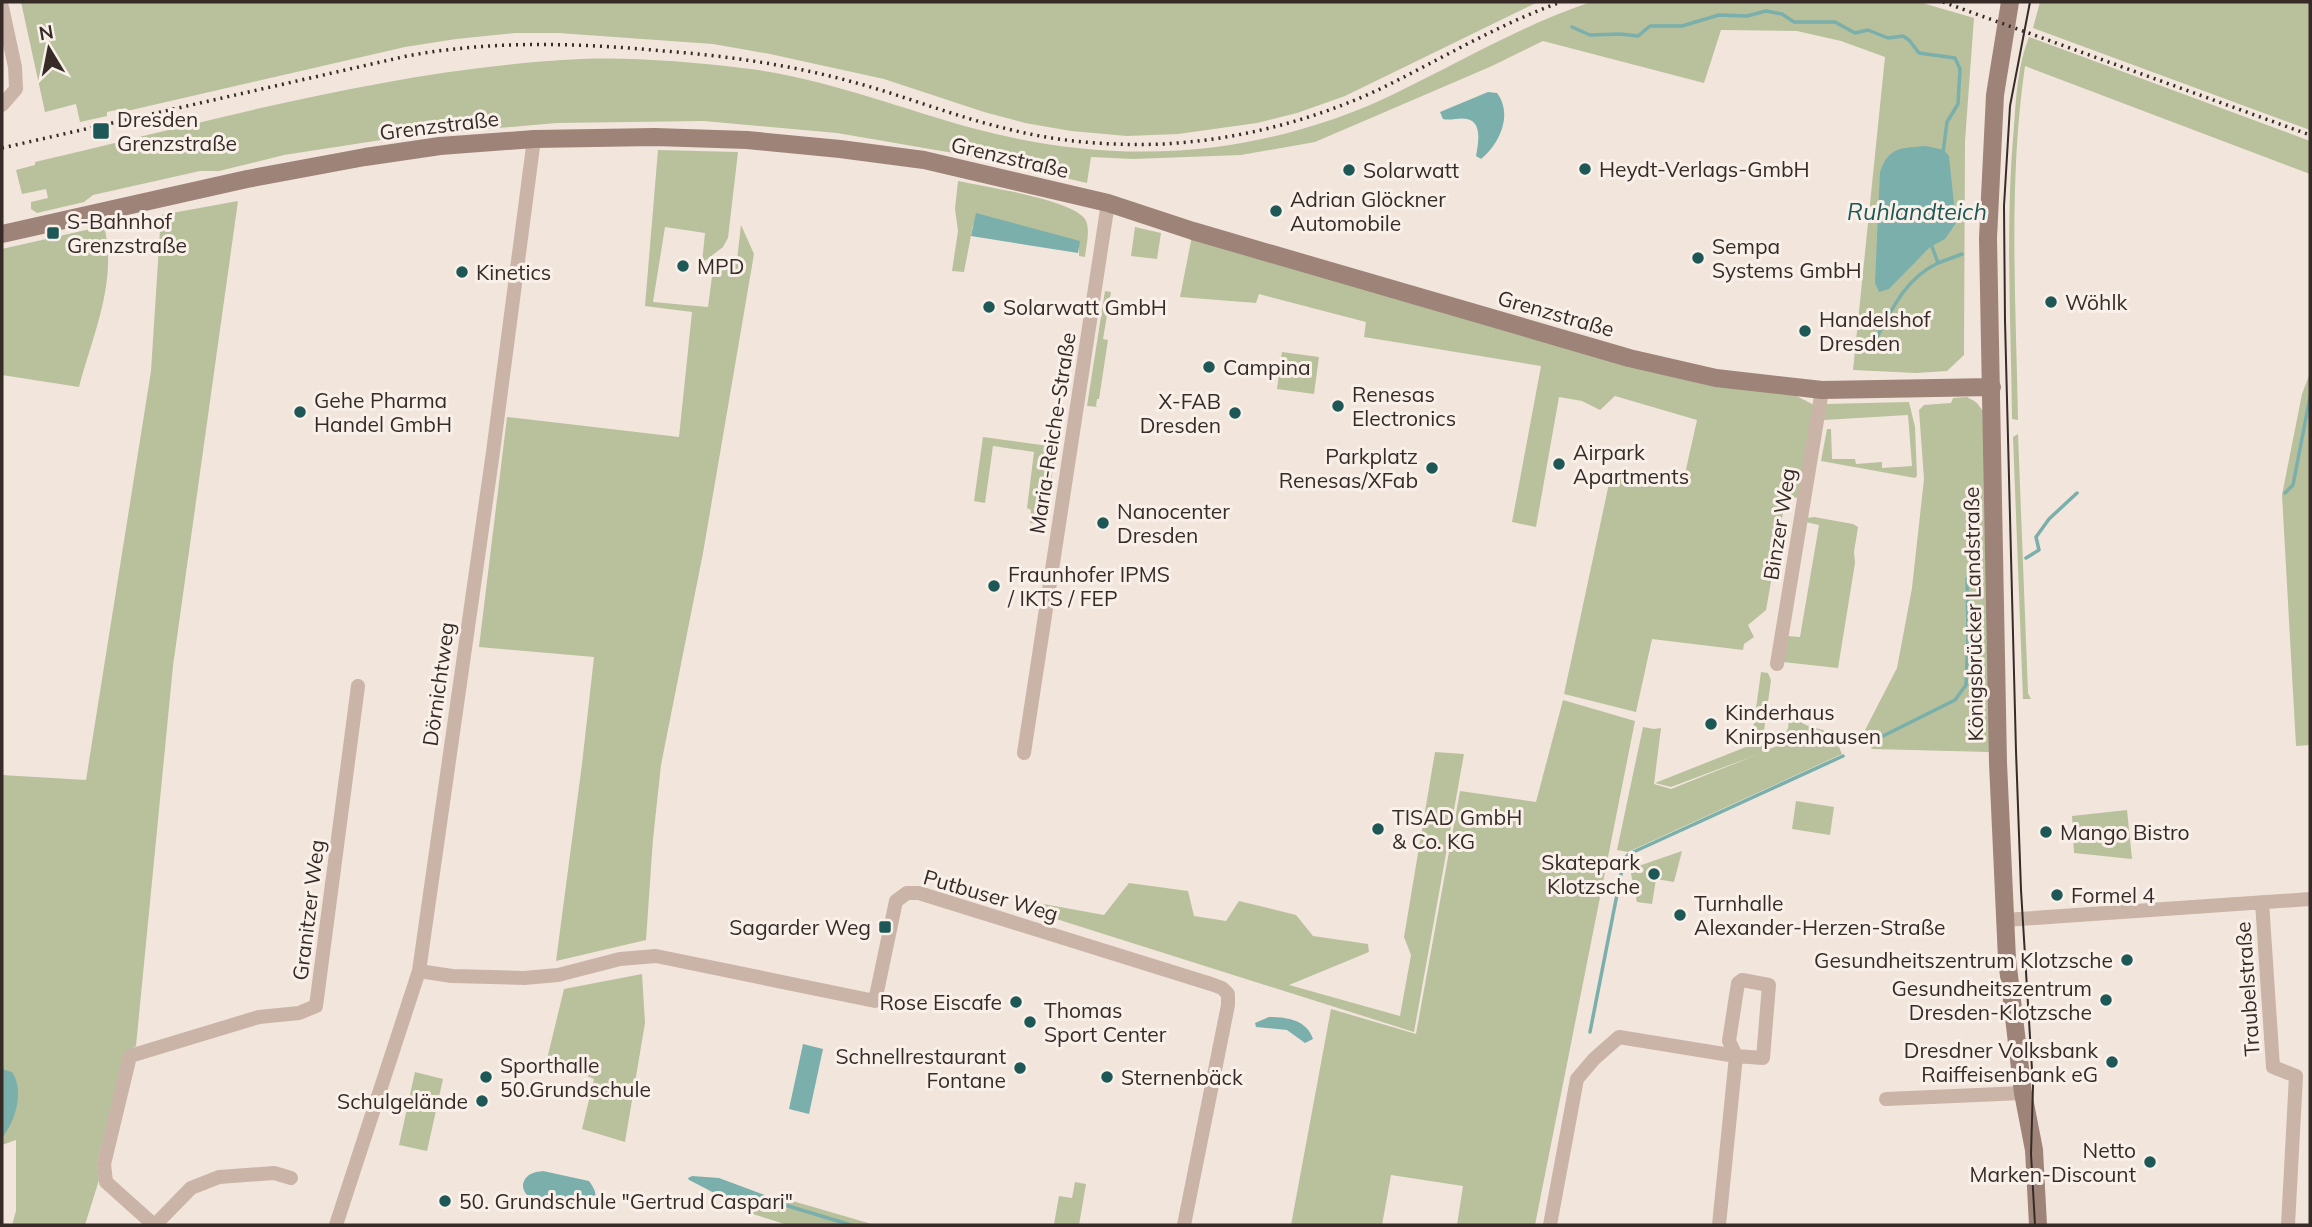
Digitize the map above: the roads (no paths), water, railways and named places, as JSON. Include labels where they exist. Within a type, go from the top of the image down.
[{"type":"main road","name":"Königsbrücker Landstraße","points":[[2010,2],[1995,95],[1987,238],[1998,763],[2005,920],[2022,1093],[2034,1150],[2038,1225]]},
{"type":"main road","name":"Grenzstraße","points":[[2,234],[247,179],[365,157],[473,143],[534,139],[721,139],[840,149],[924,160],[1108,203],[1193,231],[1629,358],[1716,378],[1822,390],[1992,387]]},
{"type":"street","points":[[2,7],[15,67],[16,89],[2,105]]},
{"type":"street","name":"Dörnichtweg","points":[[336,1225],[419,971],[494,452],[534,139]]},
{"type":"street","name":"Maria-Reiche-Straße","points":[[1024,752],[1108,203]]},
{"type":"street","name":"Binzer Weg","points":[[1777,664],[1822,390]]},
{"type":"street","name":"Granitzer Weg","points":[[154,1225],[106,1182],[104,1164],[130,1056],[259,1017],[299,1013],[316,1006],[358,686]]},
{"type":"street","name":"Putbuser Weg","points":[[419,971],[452,976],[524,978],[558,975],[620,959],[656,956],[875,1000],[896,901],[907,893],[919,893],[1211,984],[1222,988],[1228,995],[1228,1005],[1185,1225]]},
{"type":"street","points":[[2005,920],[2310,899]]},
{"type":"street","name":"Traubelstraße","points":[[2262,902],[2273,1067],[2296,1076],[2288,1225]]},
{"type":"street","points":[[1550,1225],[1577,1079],[1594,1059],[1619,1037],[1736,1056],[1763,1058],[1769,985],[1742,979],[1738,983],[1729,1041],[1736,1056],[1719,1225]]},
{"type":"street","points":[[1886,1099],[2022,1093]]},
{"type":"street","points":[[154,1225],[191,1188],[219,1177],[274,1173],[291,1178]]},
{"type":"water","points":[[1488,92],[1497,93],[1502,101],[1504,119],[1499,137],[1481,159],[1476,156],[1478,134],[1475,124],[1461,118],[1443,119],[1440,112]]},
{"type":"water","name":"Ruhlandteich","points":[[1926,146],[1944,150],[1949,156],[1956,223],[1945,239],[1930,247],[1889,289],[1879,292],[1875,283],[1880,172],[1888,157],[1897,150]]},
{"type":"water","points":[[976,213],[1080,241],[1078,253],[971,236]]},
{"type":"water","points":[[1269,1017],[1289,1019],[1301,1024],[1313,1039],[1305,1043],[1287,1030],[1256,1027],[1255,1023]]},
{"type":"water","points":[[803,1044],[823,1049],[809,1114],[789,1109]]},
{"type":"water","points":[[2,1069],[12,1072],[18,1088],[18,1097],[11,1124],[2,1138]]},
{"type":"water","points":[[543,1171],[589,1181],[596,1195],[592,1205],[565,1210],[534,1200],[524,1192],[524,1181],[535,1172]]},
{"type":"water","points":[[692,1176],[719,1178],[765,1195],[769,1200],[748,1204],[728,1199],[689,1180]]},
{"type":"waterway","points":[[1572,27],[1590,35],[1638,36],[1650,26],[1682,26],[1719,15],[1747,16],[1766,11],[1782,14],[1794,22],[1835,22],[1855,33],[1868,30],[1888,38],[1903,36],[1919,53],[1955,58],[1960,69],[1958,104],[1947,122],[1943,153]]},
{"type":"waterway","points":[[1931,244],[1938,263],[1962,254]]},
{"type":"waterway","points":[[1870,350],[1906,289],[1926,270],[1938,263]]},
{"type":"waterway","points":[[2285,493],[2293,485],[2310,397]]},
{"type":"waterway","points":[[2026,558],[2039,550],[2036,537],[2049,519],[2077,493]]},
{"type":"waterway","points":[[1877,739],[1955,700],[1966,685],[1967,579],[1971,572],[1978,570]]},
{"type":"waterway","points":[[1590,1032],[1624,859],[1629,854],[1843,756]]},
{"type":"waterway","points":[[765,1199],[851,1225]]},
{"type":"tram line","points":[[2030,2],[2010,106],[2004,206],[2016,751],[2033,1086],[2031,1154],[2035,1225]]},
{"type":"railway","points":[[2,148],[407,56],[471,47],[536,44],[688,53],[783,66],[853,82],[989,124],[1066,140],[1124,144],[1191,142],[1275,127],[1330,110],[1382,88],[1470,42],[1561,2]]},
{"type":"railway","points":[[1943,2],[2310,135]]},
{"type":"place","name":"Dresden Grenzstraße","points":[[101,131]]},
{"type":"place","name":"Heydt-Verlags-GmbH","points":[[1585,169]]},
{"type":"place","name":"Solarwatt","points":[[1349,170]]},
{"type":"place","name":"Adrian Glöckner Automobile","points":[[1276,211]]},
{"type":"place","name":"S-Bahnhof Grenzstraße","points":[[53,233]]},
{"type":"place","name":"Sempa Systems GmbH","points":[[1698,258]]},
{"type":"place","name":"MPD","points":[[683,266]]},
{"type":"place","name":"Kinetics","points":[[462,272]]},
{"type":"place","name":"Wöhlk","points":[[2051,302]]},
{"type":"place","name":"Solarwatt GmbH","points":[[989,307]]},
{"type":"place","name":"Handelshof Dresden","points":[[1805,331]]},
{"type":"place","name":"Campina","points":[[1209,367]]},
{"type":"place","name":"Renesas Electronics","points":[[1338,406]]},
{"type":"place","name":"Gehe Pharma Handel GmbH","points":[[300,412]]},
{"type":"place","name":"X-FAB Dresden","points":[[1235,413]]},
{"type":"place","name":"Airpark Apartments","points":[[1559,464]]},
{"type":"place","name":"Parkplatz Renesas/XFab","points":[[1432,468]]},
{"type":"place","name":"Nanocenter Dresden","points":[[1103,523]]},
{"type":"place","name":"Fraunhofer IPMS / IKTS / FEP","points":[[994,586]]},
{"type":"place","name":"Kinderhaus Knirpsenhausen","points":[[1711,724]]},
{"type":"place","name":"TISAD GmbH & Co. KG","points":[[1378,829]]},
{"type":"place","name":"Mango Bistro","points":[[2046,832]]},
{"type":"place","name":"Skatepark Klotzsche","points":[[1654,874]]},
{"type":"place","name":"Formel 4","points":[[2057,895]]},
{"type":"place","name":"Turnhalle Alexander-Herzen-Straße","points":[[1680,915]]},
{"type":"place","name":"Sagarder Weg","points":[[885,927]]},
{"type":"place","name":"Gesundheitszentrum Klotzsche","points":[[2127,960]]},
{"type":"place","name":"Gesundheitszentrum Dresden-Klotzsche","points":[[2106,1000]]},
{"type":"place","name":"Rose Eiscafe","points":[[1016,1002]]},
{"type":"place","name":"Thomas Sport Center","points":[[1030,1022]]},
{"type":"place","name":"Dresdner Volksbank Raiffeisenbank eG","points":[[2112,1062]]},
{"type":"place","name":"Schnellrestaurant Fontane","points":[[1020,1068]]},
{"type":"place","name":"Sporthalle 50.Grundschule","points":[[486,1077]]},
{"type":"place","name":"Sternenbäck","points":[[1107,1077]]},
{"type":"place","name":"Schulgelände","points":[[482,1101]]},
{"type":"place","name":"Netto Marken-Discount","points":[[2150,1162]]},
{"type":"place","name":"50. Grundschule \"Gertrud Caspari\"","points":[[445,1201]]}]
